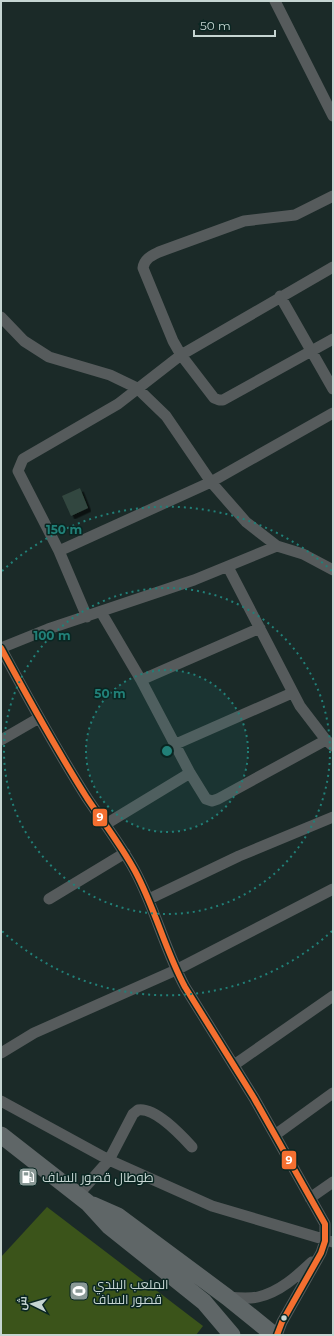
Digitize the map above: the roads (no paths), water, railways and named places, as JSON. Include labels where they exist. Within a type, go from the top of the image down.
[{"type":"main road","points":[[1,1135],[83,1199],[109,1226],[169,1272],[204,1302],[232,1335]]},
{"type":"main road","points":[[83,1199],[118,1216],[227,1297],[273,1335]]},
{"type":"street","points":[[275,1],[333,116]]},
{"type":"street","points":[[333,196],[295,215],[244,220],[159,252],[148,258],[143,264],[144,274],[173,341],[214,398],[219,400],[224,400],[333,339]]},
{"type":"street","points":[[87,617],[59,551],[20,476],[18,471],[19,465],[23,459],[118,404],[181,354],[333,266]]},
{"type":"street","points":[[280,296],[333,389]]},
{"type":"street","points":[[1,317],[24,341],[49,357],[110,375],[137,388],[166,416],[211,482],[246,522],[277,546],[303,554],[333,570]]},
{"type":"street","points":[[59,551],[211,482],[333,413]]},
{"type":"street","points":[[273,1335],[329,1242],[325,1224],[234,1065],[176,970],[149,899],[125,853],[87,798],[39,718],[1,648],[48,629],[102,612],[228,567],[277,546]]},
{"type":"street","points":[[102,612],[176,744],[190,773],[206,799],[212,801],[329,743],[300,706],[292,693],[228,567]]},
{"type":"street","points":[[141,680],[260,628]]},
{"type":"street","points":[[176,744],[292,693]]},
{"type":"street","points":[[1,740],[39,718]]},
{"type":"street","points":[[106,824],[190,773]]},
{"type":"street","points":[[149,899],[246,853],[333,817]]},
{"type":"street","points":[[49,899],[125,853]]},
{"type":"street","points":[[1,1053],[34,1033],[176,970],[333,889]]},
{"type":"street","points":[[234,1065],[333,996]]},
{"type":"street","points":[[275,1135],[333,1093]]},
{"type":"street","points":[[1,1101],[109,1160],[212,1206],[329,1242]]},
{"type":"street","points":[[83,1199],[109,1160],[133,1114],[138,1110],[148,1111],[174,1128],[192,1147]]},
{"type":"street","points":[[310,1198],[333,1182]]},
{"type":"street","points":[[227,1297],[257,1297],[266,1294],[292,1281],[321,1253]]},
{"type":"place","name":"طوطال قصور الساف","points":[[28,1177]]},
{"type":"place","name":"الملعب البلدي قصور الساف","points":[[79,1291]]}]
